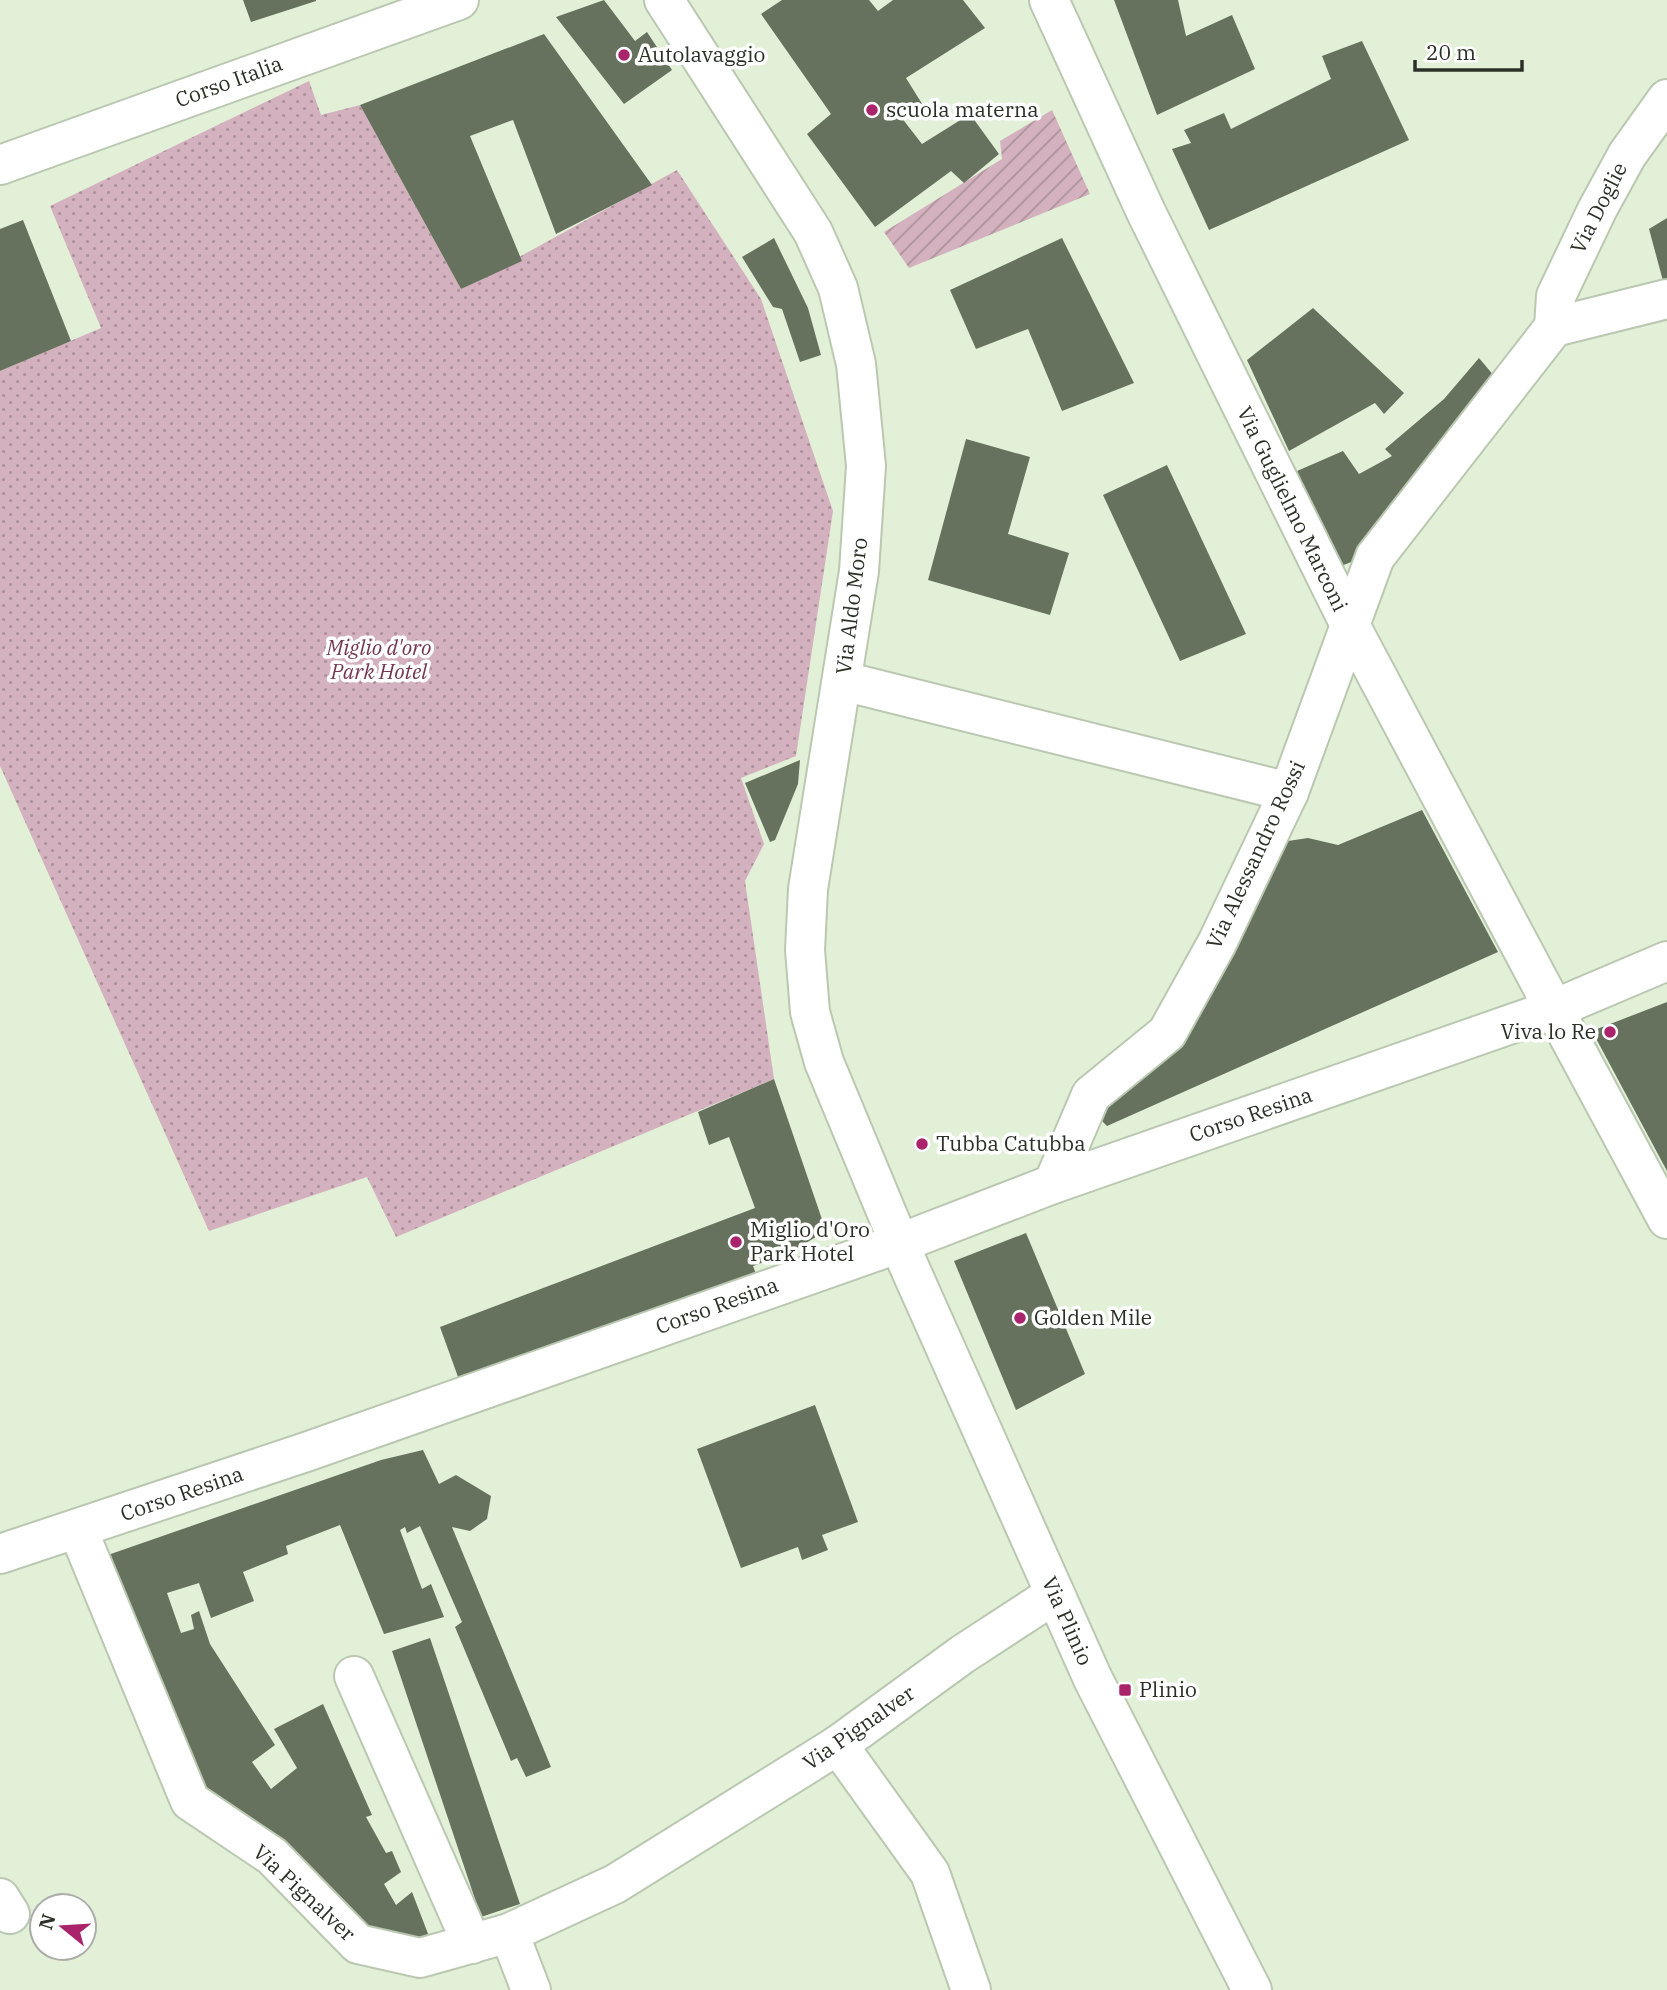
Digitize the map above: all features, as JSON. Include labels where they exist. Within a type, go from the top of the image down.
[{"type":"street","name":"Corso Italia","points":[[0,164],[459,0]]},
{"type":"street","name":"Via Aldo Moro","points":[[664,0],[813,232],[838,288],[856,364],[866,466],[859,570],[808,889],[804,950],[810,1012],[824,1062],[901,1243]]},
{"type":"street","name":"Via Guglielmo Marconi","points":[[1049,0],[1146,212],[1349,623],[1667,1219]]},
{"type":"street","name":"Via Doglie","points":[[1554,327],[1556,296],[1597,209],[1627,155],[1667,99]]},
{"type":"street","points":[[1554,327],[1667,299]]},
{"type":"street","name":"Via Alessandro Rossi","points":[[1053,1184],[1091,1095],[1167,1033],[1217,943],[1289,792],[1374,557],[1554,327]]},
{"type":"street","points":[[843,681],[1289,792]]},
{"type":"street","name":"Corso Resina","points":[[1,1552],[78,1530],[901,1243],[1053,1184],[1554,1009],[1667,961]]},
{"type":"street","name":"Via Plinio","points":[[901,1243],[1093,1679],[1252,1990]]},
{"type":"street","name":"Via Pignalver","points":[[78,1530],[190,1801],[272,1856],[358,1944],[420,1958],[509,1933],[615,1884],[838,1745],[963,1654],[1055,1594]]},
{"type":"street","points":[[354,1676],[472,1944]]},
{"type":"street","points":[[838,1745],[930,1873],[971,1990]]},
{"type":"street","points":[[509,1933],[531,1990]]},
{"type":"green space","name":"Miglio d'oro Park Hotel","points":[[309,81],[321,115],[360,105],[461,289],[677,170],[761,299],[833,511],[796,756],[741,778],[764,844],[745,881],[774,1079],[396,1237],[367,1177],[209,1231],[0,766],[0,371],[101,328],[50,206]]},
{"type":"green space","points":[[1052,110],[1090,194],[909,268],[884,232],[1002,159],[1000,141]]},
{"type":"building","points":[[243,0],[316,0],[316,1],[251,22]]},
{"type":"building","name":"Autolavaggio","points":[[604,0],[635,41],[647,32],[672,70],[624,104],[556,17]]},
{"type":"building","name":"scuola materna","points":[[782,0],[869,0],[878,11],[893,0],[963,0],[985,28],[906,78],[924,107],[901,117],[922,144],[970,114],[999,154],[964,183],[951,171],[875,227],[807,134],[831,114],[761,14]]},
{"type":"building","points":[[1114,0],[1178,0],[1186,36],[1232,15],[1255,69],[1157,115]]},
{"type":"building","points":[[544,34],[652,185],[556,234],[513,120],[470,136],[522,261],[461,289],[360,105]]},
{"type":"building","points":[[1362,41],[1409,140],[1209,230],[1172,149],[1191,143],[1184,130],[1224,113],[1231,129],[1331,79],[1322,56]]},
{"type":"building","points":[[1667,218],[1667,292],[1666,292],[1649,229]]},
{"type":"building","points":[[23,220],[71,341],[0,371],[0,229]]},
{"type":"building","points":[[774,238],[808,308],[821,355],[800,362],[782,309],[773,307],[742,257]]},
{"type":"building","points":[[1062,238],[1134,383],[1062,411],[1028,329],[976,349],[950,290]]},
{"type":"building","points":[[1313,308],[1404,393],[1384,414],[1375,403],[1289,451],[1247,360]]},
{"type":"building","points":[[1479,358],[1500,383],[1359,559],[1341,566],[1297,471],[1343,451],[1359,474],[1392,456],[1385,449],[1444,399]]},
{"type":"building","points":[[966,439],[1030,457],[1008,534],[1069,553],[1050,615],[928,580]]},
{"type":"building","points":[[1167,465],[1246,634],[1180,661],[1103,495]]},
{"type":"building","points":[[800,760],[798,784],[775,840],[770,842],[745,783]]},
{"type":"building","points":[[1422,810],[1498,952],[1107,1126],[1097,1116],[1269,863],[1288,841],[1308,838],[1338,845]]},
{"type":"building","points":[[1667,1002],[1667,1171],[1592,1031]]},
{"type":"building","name":"Miglio d'Oro Park Hotel","points":[[774,1079],[826,1231],[789,1253],[753,1266],[759,1282],[462,1388],[440,1327],[755,1208],[729,1137],[709,1145],[698,1112]]},
{"type":"building","name":"Golden Mile","points":[[1026,1233],[1085,1374],[1016,1410],[954,1261]]},
{"type":"building","points":[[815,1405],[858,1522],[822,1535],[828,1550],[802,1560],[798,1547],[741,1568],[697,1449]]},
{"type":"building","points":[[423,1450],[439,1484],[456,1475],[491,1496],[487,1519],[470,1531],[452,1527],[551,1767],[526,1777],[517,1758],[511,1761],[455,1627],[462,1622],[420,1526],[407,1533],[405,1527],[400,1530],[422,1589],[431,1584],[444,1617],[384,1634],[340,1525],[286,1546],[288,1554],[243,1572],[254,1601],[211,1618],[199,1583],[167,1593],[181,1633],[194,1629],[191,1615],[199,1611],[210,1644],[275,1745],[252,1762],[271,1789],[297,1768],[274,1729],[323,1704],[372,1815],[366,1817],[386,1853],[392,1851],[401,1872],[384,1884],[396,1905],[412,1892],[435,1952],[388,1943],[293,1859],[204,1786],[105,1556],[381,1460]]},
{"type":"building","points":[[430,1638],[520,1904],[481,1917],[392,1651]]},
{"type":"place","name":"Autolavaggio","points":[[624,55]]},
{"type":"place","name":"scuola materna","points":[[872,110]]},
{"type":"place","name":"Viva lo Re","points":[[1610,1032]]},
{"type":"place","name":"Tubba Catubba","points":[[922,1144]]},
{"type":"place","name":"Miglio d'Oro Park Hotel","points":[[736,1242]]},
{"type":"place","name":"Golden Mile","points":[[1020,1318]]},
{"type":"place","name":"Plinio","points":[[1125,1690]]}]
